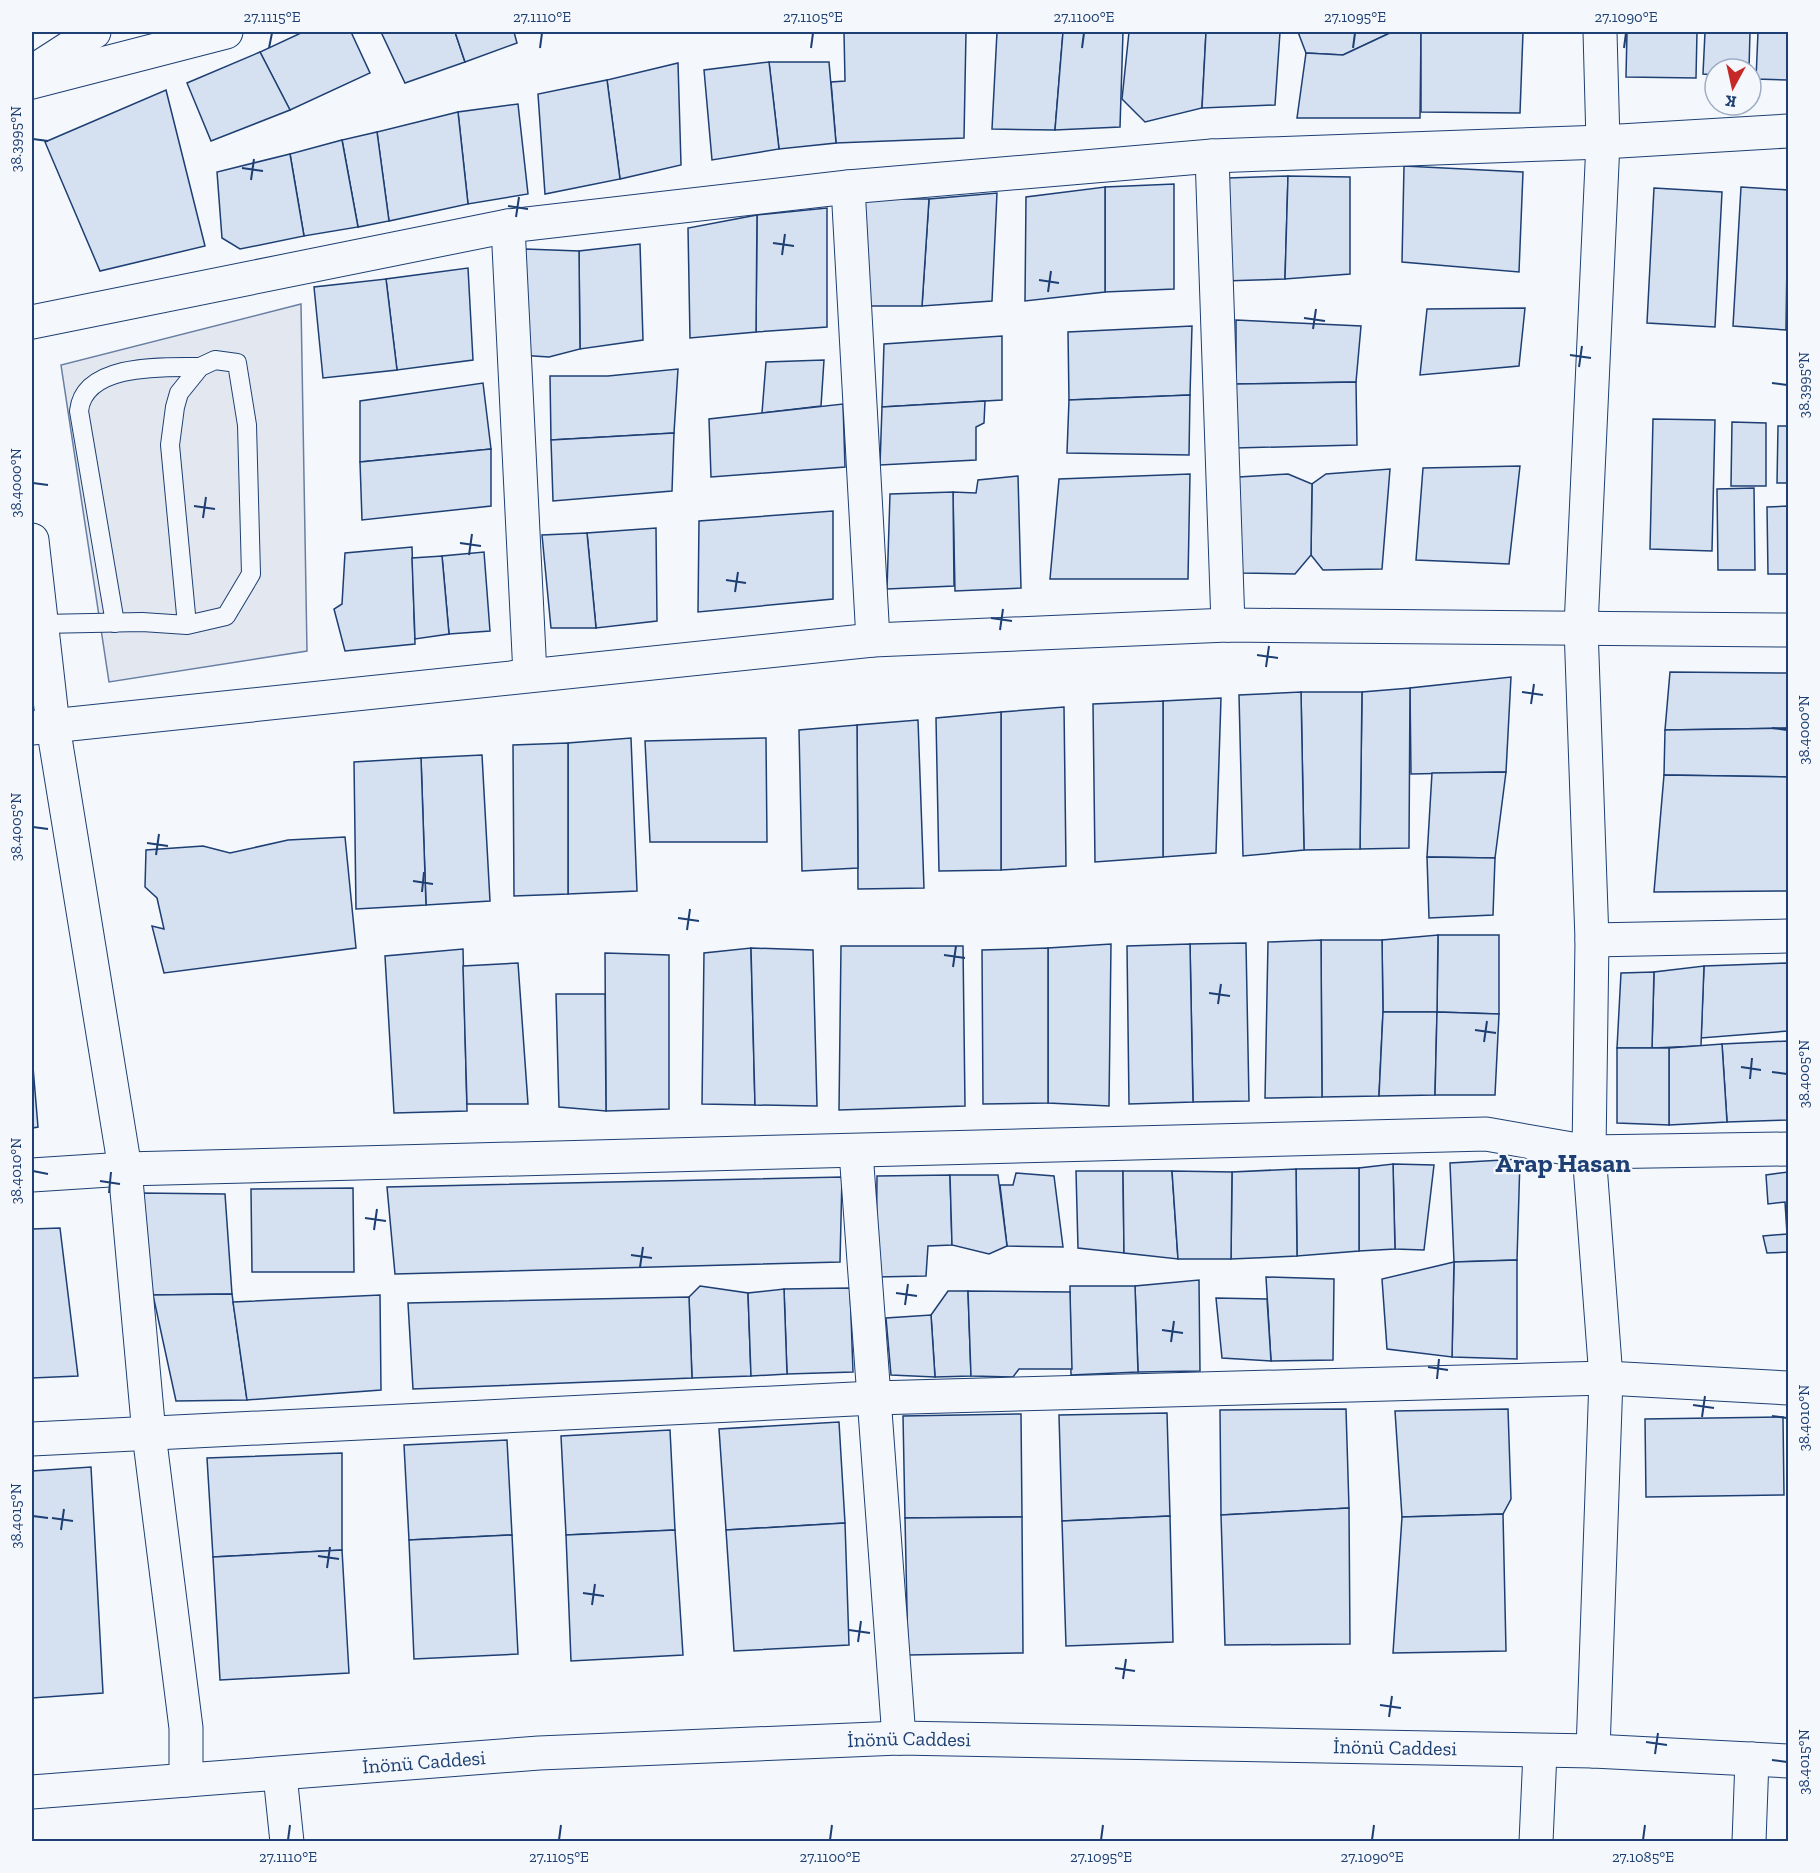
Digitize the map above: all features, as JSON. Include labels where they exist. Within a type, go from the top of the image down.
[{"type":"street","points":[[32,72],[94,32]]},
{"type":"street","points":[[32,82],[226,32]]},
{"type":"street","points":[[1593,1751],[1606,1378],[1589,1152],[1592,940],[1581,627],[1603,142],[1600,32]]},
{"type":"street","points":[[32,322],[508,226],[848,187],[1212,156],[1603,142],[1788,131]]},
{"type":"street","points":[[1212,156],[1228,625]]},
{"type":"street","points":[[848,187],[873,640]]},
{"type":"street","points":[[508,226],[530,675]]},
{"type":"street","points":[[32,540],[41,624],[42,727],[125,1169],[149,1434],[186,1728],[186,1780]]},
{"type":"street","points":[[42,727],[873,640],[1228,625],[1788,630]]},
{"type":"street","points":[[1592,940],[1788,936]]},
{"type":"street","points":[[32,1175],[125,1169],[1486,1134],[1589,1152],[1788,1149]]},
{"type":"street","points":[[856,1152],[899,1738]]},
{"type":"street","points":[[32,1439],[874,1398],[1606,1378],[1788,1388]]},
{"type":"street","name":"İnönü Caddesi","points":[[32,1792],[280,1775],[539,1753],[899,1738],[1540,1752],[1593,1751],[1788,1761]]},
{"type":"street","points":[[1536,1842],[1540,1752]]},
{"type":"street","points":[[1749,1842],[1752,1759]]},
{"type":"street","points":[[280,1775],[287,1842]]},
{"type":"lane","points":[[41,624],[187,625],[226,616],[251,574],[247,425],[237,363],[215,360],[200,367],[147,367],[122,373],[91,385],[80,399],[79,411],[115,623]]},
{"type":"lane","points":[[187,625],[170,445],[179,393],[200,367]]},
{"type":"shaded area","points":[[301,304],[307,651],[109,682],[61,365]]},
{"type":"building","points":[[303,32],[351,32],[370,73],[290,110],[260,52]]},
{"type":"building","points":[[381,32],[455,32],[465,62],[405,83]]},
{"type":"building","points":[[455,32],[514,32],[517,43],[465,62]]},
{"type":"building","points":[[844,32],[966,32],[964,138],[836,143],[831,82],[845,81]]},
{"type":"building","points":[[997,32],[1063,32],[1055,130],[992,129]]},
{"type":"building","points":[[1063,32],[1123,32],[1120,127],[1055,130]]},
{"type":"building","points":[[1129,32],[1206,32],[1202,108],[1145,122],[1122,99]]},
{"type":"building","points":[[1206,32],[1280,32],[1275,105],[1202,108]]},
{"type":"building","points":[[1298,32],[1392,32],[1343,55],[1306,53]]},
{"type":"building","points":[[1392,32],[1421,32],[1420,118],[1297,118],[1306,53],[1343,55]]},
{"type":"building","points":[[1421,32],[1523,32],[1520,113],[1421,112]]},
{"type":"building","points":[[1627,32],[1697,32],[1696,78],[1626,77]]},
{"type":"building","points":[[1705,32],[1750,32],[1749,57],[1704,57]]},
{"type":"building","points":[[1758,32],[1788,32],[1788,80],[1763,79],[1763,57],[1757,57]]},
{"type":"building","points":[[260,52],[290,110],[211,141],[187,83]]},
{"type":"building","points":[[769,62],[829,62],[836,143],[779,149]]},
{"type":"building","points":[[769,62],[779,149],[712,160],[704,70]]},
{"type":"building","points":[[678,63],[681,165],[620,179],[607,80]]},
{"type":"building","points":[[607,80],[620,179],[545,194],[538,94]]},
{"type":"building","points":[[166,90],[205,246],[100,271],[45,142]]},
{"type":"building","points":[[518,104],[528,194],[468,204],[458,112]]},
{"type":"building","points":[[458,112],[468,204],[389,221],[377,132]]},
{"type":"building","points":[[377,132],[389,221],[358,227],[342,140]]},
{"type":"building","points":[[342,140],[358,227],[304,236],[290,154]]},
{"type":"building","points":[[290,154],[304,236],[240,249],[222,238],[217,172]]},
{"type":"building","points":[[1404,166],[1523,172],[1519,272],[1402,262]]},
{"type":"building","points":[[1288,176],[1285,279],[1224,281],[1228,178]]},
{"type":"building","points":[[1288,176],[1350,177],[1350,274],[1285,279]]},
{"type":"building","points":[[1174,184],[1174,289],[1105,292],[1105,187]]},
{"type":"building","points":[[1105,187],[1105,292],[1025,301],[1026,197]]},
{"type":"building","points":[[1741,187],[1788,190],[1786,330],[1733,326]]},
{"type":"building","points":[[1654,188],[1722,192],[1715,327],[1647,323]]},
{"type":"building","points":[[997,193],[992,301],[922,306],[929,199]]},
{"type":"building","points":[[864,199],[929,199],[922,306],[864,306]]},
{"type":"building","points":[[827,208],[827,327],[756,332],[757,215]]},
{"type":"building","points":[[757,215],[756,332],[690,338],[688,228]]},
{"type":"building","points":[[640,244],[643,340],[580,349],[579,251]]},
{"type":"building","points":[[525,249],[579,251],[580,349],[549,357],[519,355]]},
{"type":"building","points":[[468,268],[473,360],[397,370],[386,279]]},
{"type":"building","points":[[386,279],[397,370],[323,378],[314,287]]},
{"type":"building","points":[[1525,308],[1519,366],[1420,375],[1427,309]]},
{"type":"building","points":[[1236,320],[1361,326],[1356,382],[1236,384]]},
{"type":"building","points":[[1192,326],[1190,395],[1069,400],[1068,332]]},
{"type":"building","points":[[1002,336],[1002,400],[882,407],[884,344]]},
{"type":"building","points":[[824,360],[821,406],[762,413],[766,362]]},
{"type":"building","points":[[678,369],[674,433],[551,440],[550,376],[608,376]]},
{"type":"building","points":[[1356,382],[1357,445],[1235,448],[1236,384]]},
{"type":"building","points":[[483,383],[491,449],[360,462],[360,401]]},
{"type":"building","points":[[1190,395],[1189,455],[1067,453],[1069,400]]},
{"type":"building","points":[[985,401],[984,423],[976,427],[976,460],[880,465],[882,407]]},
{"type":"building","points":[[843,404],[845,467],[711,477],[709,419]]},
{"type":"building","points":[[1653,419],[1715,420],[1712,551],[1650,549]]},
{"type":"building","points":[[1732,422],[1766,423],[1766,486],[1731,486]]},
{"type":"building","points":[[1778,426],[1788,426],[1788,483],[1777,483]]},
{"type":"building","points":[[674,433],[672,491],[553,501],[551,440]]},
{"type":"building","points":[[491,449],[491,506],[362,520],[360,462]]},
{"type":"building","points":[[1520,466],[1509,564],[1416,560],[1423,468]]},
{"type":"building","points":[[1390,469],[1382,569],[1323,570],[1311,555],[1312,484],[1326,474]]},
{"type":"building","points":[[1190,474],[1188,579],[1050,579],[1059,479]]},
{"type":"building","points":[[1288,474],[1312,484],[1311,555],[1295,574],[1241,573],[1239,477]]},
{"type":"building","points":[[1018,476],[1021,588],[955,591],[953,492],[976,493],[978,480]]},
{"type":"building","points":[[1754,488],[1755,570],[1718,570],[1717,489]]},
{"type":"building","points":[[953,492],[954,586],[887,589],[890,494]]},
{"type":"building","points":[[1788,506],[1788,574],[1768,574],[1767,507]]},
{"type":"building","points":[[833,511],[833,599],[698,612],[699,521]]},
{"type":"building","points":[[656,528],[657,621],[596,628],[587,533]]},
{"type":"building","points":[[587,533],[596,628],[551,628],[542,535]]},
{"type":"building","points":[[412,547],[415,644],[345,651],[334,609],[342,604],[345,553]]},
{"type":"building","points":[[484,552],[490,631],[449,634],[442,556]]},
{"type":"building","points":[[442,556],[449,634],[415,639],[412,558]]},
{"type":"building","points":[[1670,672],[1788,673],[1788,728],[1665,730]]},
{"type":"building","points":[[1511,677],[1506,772],[1411,774],[1410,688]]},
{"type":"building","points":[[1410,688],[1409,848],[1360,849],[1362,692]]},
{"type":"building","points":[[1301,692],[1362,692],[1360,849],[1304,850]]},
{"type":"building","points":[[1301,692],[1304,850],[1243,856],[1239,695]]},
{"type":"building","points":[[1221,698],[1216,853],[1163,857],[1163,701]]},
{"type":"building","points":[[1163,701],[1163,857],[1095,862],[1093,704]]},
{"type":"building","points":[[1064,707],[1066,866],[1001,870],[1001,712]]},
{"type":"building","points":[[1001,712],[1001,870],[939,871],[936,718]]},
{"type":"building","points":[[918,720],[924,888],[858,889],[857,725]]},
{"type":"building","points":[[857,725],[858,868],[802,871],[799,730]]},
{"type":"building","points":[[1788,728],[1788,777],[1664,775],[1665,730]]},
{"type":"building","points":[[631,738],[637,891],[568,894],[568,743]]},
{"type":"building","points":[[766,738],[767,842],[650,842],[645,741]]},
{"type":"building","points":[[568,743],[568,894],[514,896],[513,745]]},
{"type":"building","points":[[482,755],[490,901],[426,905],[421,758]]},
{"type":"building","points":[[421,758],[426,905],[356,909],[354,762]]},
{"type":"building","points":[[1506,772],[1495,858],[1427,857],[1432,773]]},
{"type":"building","points":[[1664,775],[1788,777],[1788,891],[1654,892]]},
{"type":"building","points":[[345,837],[356,948],[164,973],[152,926],[164,929],[157,898],[145,887],[146,850],[203,846],[230,853],[288,840]]},
{"type":"building","points":[[1427,857],[1495,858],[1493,915],[1429,918]]},
{"type":"building","points":[[1438,935],[1499,935],[1499,1014],[1437,1012]]},
{"type":"building","points":[[1438,935],[1437,1012],[1383,1012],[1382,940]]},
{"type":"building","points":[[1321,940],[1382,940],[1383,1012],[1379,1096],[1322,1097]]},
{"type":"building","points":[[1321,940],[1322,1097],[1265,1098],[1268,942]]},
{"type":"building","points":[[1246,943],[1249,1101],[1193,1102],[1190,944]]},
{"type":"building","points":[[1111,944],[1109,1106],[1048,1103],[1048,948]]},
{"type":"building","points":[[1190,944],[1193,1102],[1129,1104],[1127,946]]},
{"type":"building","points":[[841,946],[963,946],[965,1106],[839,1110]]},
{"type":"building","points":[[751,948],[755,1105],[702,1104],[704,953]]},
{"type":"building","points":[[751,948],[813,950],[817,1106],[755,1105]]},
{"type":"building","points":[[1048,948],[1048,1103],[983,1104],[982,950]]},
{"type":"building","points":[[463,949],[467,1111],[394,1113],[385,956]]},
{"type":"building","points":[[605,953],[669,955],[669,1109],[606,1111]]},
{"type":"building","points":[[518,963],[528,1104],[467,1104],[463,966]]},
{"type":"building","points":[[1788,963],[1788,1031],[1701,1038],[1704,966]]},
{"type":"building","points":[[1704,966],[1701,1046],[1652,1048],[1654,972]]},
{"type":"building","points":[[1654,972],[1652,1048],[1617,1048],[1621,973]]},
{"type":"building","points":[[556,994],[605,994],[606,1111],[559,1107]]},
{"type":"building","points":[[1383,1012],[1437,1012],[1435,1095],[1379,1096]]},
{"type":"building","points":[[1437,1012],[1499,1014],[1495,1095],[1435,1095]]},
{"type":"building","points":[[1788,1041],[1788,1120],[1727,1122],[1722,1044]]},
{"type":"building","points":[[1722,1044],[1727,1122],[1669,1125],[1669,1048]]},
{"type":"building","points":[[1617,1048],[1669,1048],[1669,1125],[1617,1123]]},
{"type":"building","points":[[32,1055],[38,1127],[32,1128]]},
{"type":"building","points":[[1520,1159],[1517,1260],[1454,1262],[1450,1163]]},
{"type":"building","points":[[1393,1164],[1434,1165],[1424,1250],[1395,1249]]},
{"type":"building","points":[[1393,1164],[1395,1249],[1359,1251],[1359,1168]]},
{"type":"building","points":[[1359,1168],[1359,1251],[1297,1256],[1296,1169]]},
{"type":"building","points":[[1296,1169],[1297,1256],[1231,1259],[1232,1172]]},
{"type":"building","points":[[1076,1171],[1123,1171],[1124,1253],[1078,1248]]},
{"type":"building","points":[[1123,1171],[1172,1171],[1178,1259],[1124,1253]]},
{"type":"building","points":[[1172,1171],[1232,1172],[1231,1259],[1178,1259]]},
{"type":"building","points":[[1788,1172],[1788,1252],[1767,1253],[1763,1236],[1787,1234],[1785,1202],[1768,1204],[1766,1175]]},
{"type":"building","points":[[1016,1173],[1054,1176],[1063,1247],[1007,1246],[1000,1185],[1013,1185]]},
{"type":"building","points":[[950,1175],[952,1245],[928,1246],[926,1276],[876,1277],[877,1176]]},
{"type":"building","points":[[950,1175],[998,1175],[1007,1246],[989,1254],[952,1245]]},
{"type":"building","points":[[842,1177],[840,1262],[395,1274],[387,1187]]},
{"type":"building","points":[[353,1188],[354,1272],[252,1272],[251,1189]]},
{"type":"building","points":[[140,1193],[225,1194],[232,1294],[153,1295]]},
{"type":"building","points":[[60,1228],[78,1376],[32,1378],[32,1229]]},
{"type":"building","points":[[1517,1260],[1517,1359],[1452,1357],[1454,1262]]},
{"type":"building","points":[[1454,1262],[1452,1357],[1387,1349],[1382,1279]]},
{"type":"building","points":[[1266,1277],[1334,1279],[1333,1360],[1271,1361]]},
{"type":"building","points":[[1199,1280],[1200,1371],[1138,1372],[1135,1286]]},
{"type":"building","points":[[700,1286],[748,1293],[751,1376],[692,1378],[689,1297]]},
{"type":"building","points":[[1070,1286],[1135,1286],[1138,1372],[1071,1375]]},
{"type":"building","points":[[850,1288],[853,1372],[787,1374],[784,1289]]},
{"type":"building","points":[[784,1289],[787,1374],[751,1376],[748,1293]]},
{"type":"building","points":[[948,1291],[968,1291],[971,1376],[935,1377],[931,1315]]},
{"type":"building","points":[[968,1291],[1070,1292],[1072,1369],[1019,1369],[1013,1377],[971,1376]]},
{"type":"building","points":[[232,1294],[247,1400],[176,1401],[153,1295]]},
{"type":"building","points":[[380,1295],[381,1390],[247,1400],[233,1302]]},
{"type":"building","points":[[689,1297],[692,1378],[413,1389],[408,1303]]},
{"type":"building","points":[[1216,1298],[1267,1299],[1271,1361],[1222,1358]]},
{"type":"building","points":[[931,1315],[935,1377],[891,1375],[886,1318]]},
{"type":"building","points":[[1346,1409],[1349,1508],[1221,1515],[1220,1410]]},
{"type":"building","points":[[1508,1409],[1511,1499],[1503,1514],[1402,1517],[1395,1411]]},
{"type":"building","points":[[1167,1413],[1170,1516],[1062,1521],[1059,1415]]},
{"type":"building","points":[[1021,1414],[1022,1517],[905,1518],[903,1416]]},
{"type":"building","points":[[1783,1417],[1784,1495],[1646,1497],[1645,1419]]},
{"type":"building","points":[[839,1422],[845,1523],[726,1530],[719,1429]]},
{"type":"building","points":[[670,1430],[675,1530],[566,1535],[561,1436]]},
{"type":"building","points":[[507,1440],[512,1535],[409,1540],[404,1445]]},
{"type":"building","points":[[342,1453],[342,1550],[213,1557],[207,1458]]},
{"type":"building","points":[[91,1467],[103,1693],[32,1698],[32,1471]]},
{"type":"building","points":[[1349,1508],[1350,1644],[1225,1645],[1221,1515]]},
{"type":"building","points":[[1503,1514],[1506,1651],[1393,1653],[1402,1517]]},
{"type":"building","points":[[1170,1516],[1173,1642],[1066,1646],[1062,1521]]},
{"type":"building","points":[[1022,1517],[1023,1653],[908,1655],[905,1518]]},
{"type":"building","points":[[845,1523],[849,1645],[734,1651],[726,1530]]},
{"type":"building","points":[[675,1530],[683,1655],[571,1661],[566,1535]]},
{"type":"building","points":[[512,1535],[518,1654],[414,1659],[409,1540]]},
{"type":"building","points":[[342,1550],[349,1673],[220,1680],[213,1557]]},
{"type":"district","name":"Arap Hasan","points":[[1563,1163]]}]
